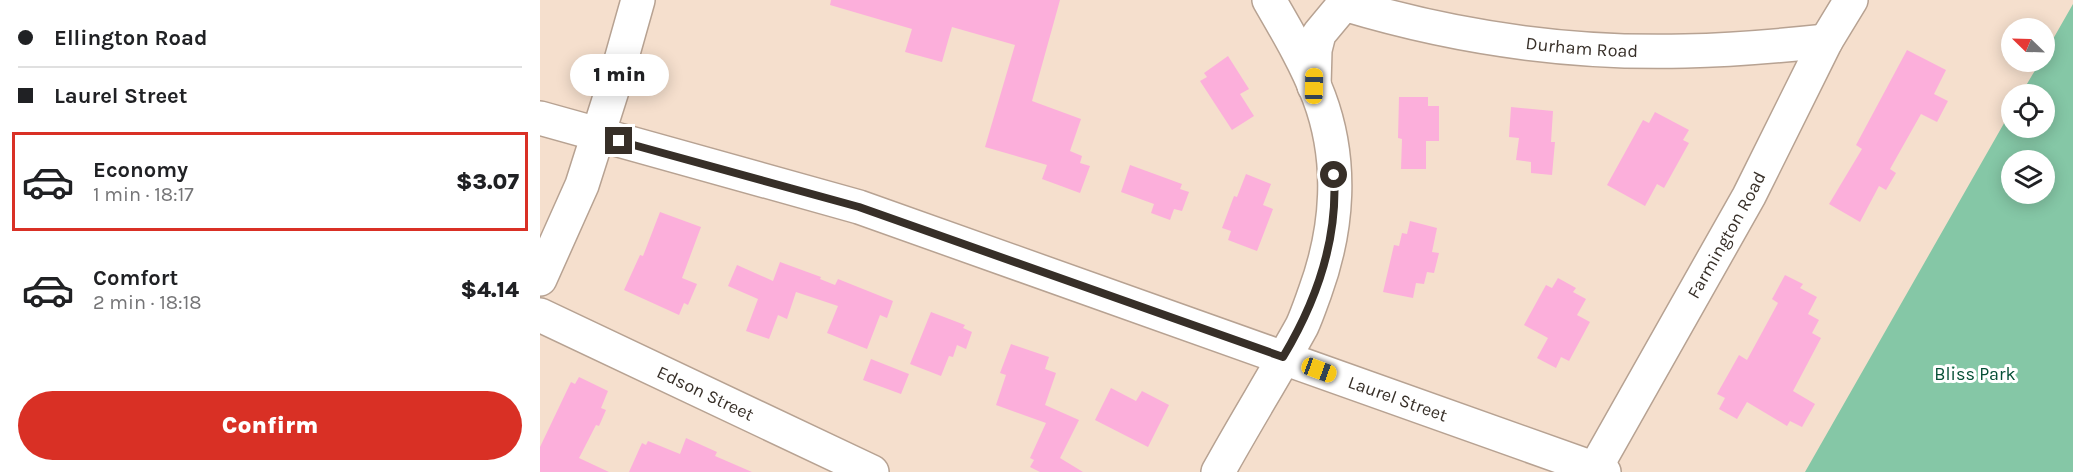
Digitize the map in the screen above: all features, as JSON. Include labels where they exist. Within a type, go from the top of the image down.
[{"type":"street","points":[[540,279],[582,184],[638,0]]},
{"type":"street","points":[[1218,472],[1303,324],[1322,271],[1333,223],[1334,158],[1329,132],[1314,86],[1292,39],[1269,0]]},
{"type":"street","name":"Farmington Road","points":[[1597,471],[1749,196],[1826,41],[1851,0]]},
{"type":"street","name":"Durham Road","points":[[1314,86],[1315,50],[1319,34],[1339,2],[1395,19],[1437,28],[1589,49],[1686,51],[1761,48],[1826,41]]},
{"type":"street","name":"Laurel Street","points":[[540,118],[859,207],[1597,471]]},
{"type":"street","name":"Edson Street","points":[[540,315],[872,472]]},
{"type":"green space","name":"Bliss Park","points":[[2073,4],[2073,472],[1805,472],[2001,129],[2001,138],[2055,138],[2055,84],[2027,84],[2034,72],[2055,72],[2055,36]]},
{"type":"building","points":[[831,0],[1060,0],[1032,101],[1081,119],[1070,151],[1082,156],[1080,163],[1090,166],[1080,193],[1042,179],[1047,165],[985,147],[1015,45],[952,27],[942,62],[905,52],[912,29],[830,5]]},
{"type":"building","points":[[1907,50],[1946,70],[1934,94],[1948,101],[1937,122],[1921,114],[1890,169],[1896,173],[1886,190],[1879,186],[1860,222],[1829,204],[1862,149],[1856,145]]},
{"type":"building","points":[[1228,56],[1249,89],[1240,94],[1254,116],[1232,130],[1200,81],[1207,77],[1204,73]]},
{"type":"building","points":[[1399,97],[1428,97],[1428,106],[1439,106],[1439,141],[1426,141],[1426,169],[1401,169],[1402,139],[1398,138]]},
{"type":"building","points":[[1511,107],[1553,111],[1551,142],[1555,142],[1552,175],[1531,173],[1531,162],[1516,160],[1519,138],[1509,137]]},
{"type":"building","points":[[1655,112],[1689,130],[1683,140],[1689,143],[1664,188],[1657,184],[1645,206],[1607,185],[1643,120],[1649,123]]},
{"type":"building","points":[[1130,165],[1182,184],[1180,189],[1189,192],[1182,211],[1174,209],[1170,220],[1151,213],[1154,204],[1121,192]]},
{"type":"building","points":[[1246,174],[1271,184],[1263,205],[1273,209],[1257,251],[1228,240],[1231,231],[1222,228],[1234,196],[1237,197]]},
{"type":"building","points":[[660,212],[701,227],[682,278],[697,284],[688,305],[684,303],[679,315],[624,290],[640,255],[643,256]]},
{"type":"building","points":[[1410,221],[1437,228],[1432,252],[1439,253],[1434,273],[1427,272],[1424,284],[1416,283],[1413,298],[1383,292],[1394,245],[1399,246],[1402,233],[1407,234]]},
{"type":"building","points":[[780,262],[821,277],[820,279],[835,285],[838,279],[893,301],[887,318],[880,315],[867,349],[827,333],[838,306],[796,292],[787,319],[778,315],[769,339],[746,331],[758,299],[728,286],[737,265],[773,281]]},
{"type":"building","points":[[1785,275],[1803,284],[1800,288],[1817,297],[1808,314],[1819,320],[1812,333],[1821,338],[1793,391],[1815,404],[1802,427],[1790,421],[1787,426],[1747,402],[1737,419],[1719,409],[1725,398],[1717,394],[1739,355],[1747,360],[1778,303],[1772,299]]},
{"type":"building","points":[[1558,278],[1576,288],[1573,292],[1586,299],[1577,315],[1590,322],[1569,361],[1561,357],[1556,368],[1537,358],[1548,338],[1524,325],[1546,285],[1552,288]]},
{"type":"building","points":[[931,312],[965,325],[963,328],[972,332],[966,349],[957,345],[953,357],[949,356],[941,376],[910,364]]},
{"type":"building","points":[[1011,344],[1049,357],[1045,369],[1056,373],[1045,405],[1079,420],[1060,458],[1083,472],[1040,472],[1030,467],[1034,460],[1030,458],[1046,423],[996,405],[1006,375],[1000,373]]},
{"type":"building","points":[[871,359],[909,374],[901,394],[863,380]]},
{"type":"building","points":[[579,377],[608,391],[601,408],[606,410],[579,458],[609,472],[540,472],[540,447],[571,382],[575,384]]},
{"type":"building","points":[[1111,388],[1136,401],[1142,391],[1169,405],[1148,447],[1095,420]]},
{"type":"building","points":[[686,438],[717,452],[715,456],[752,472],[629,472],[642,443],[646,445],[648,441],[680,454]]},
{"type":"route","points":[[619,141],[859,207],[1283,357],[1303,324],[1329,248],[1333,223],[1334,175]]}]
